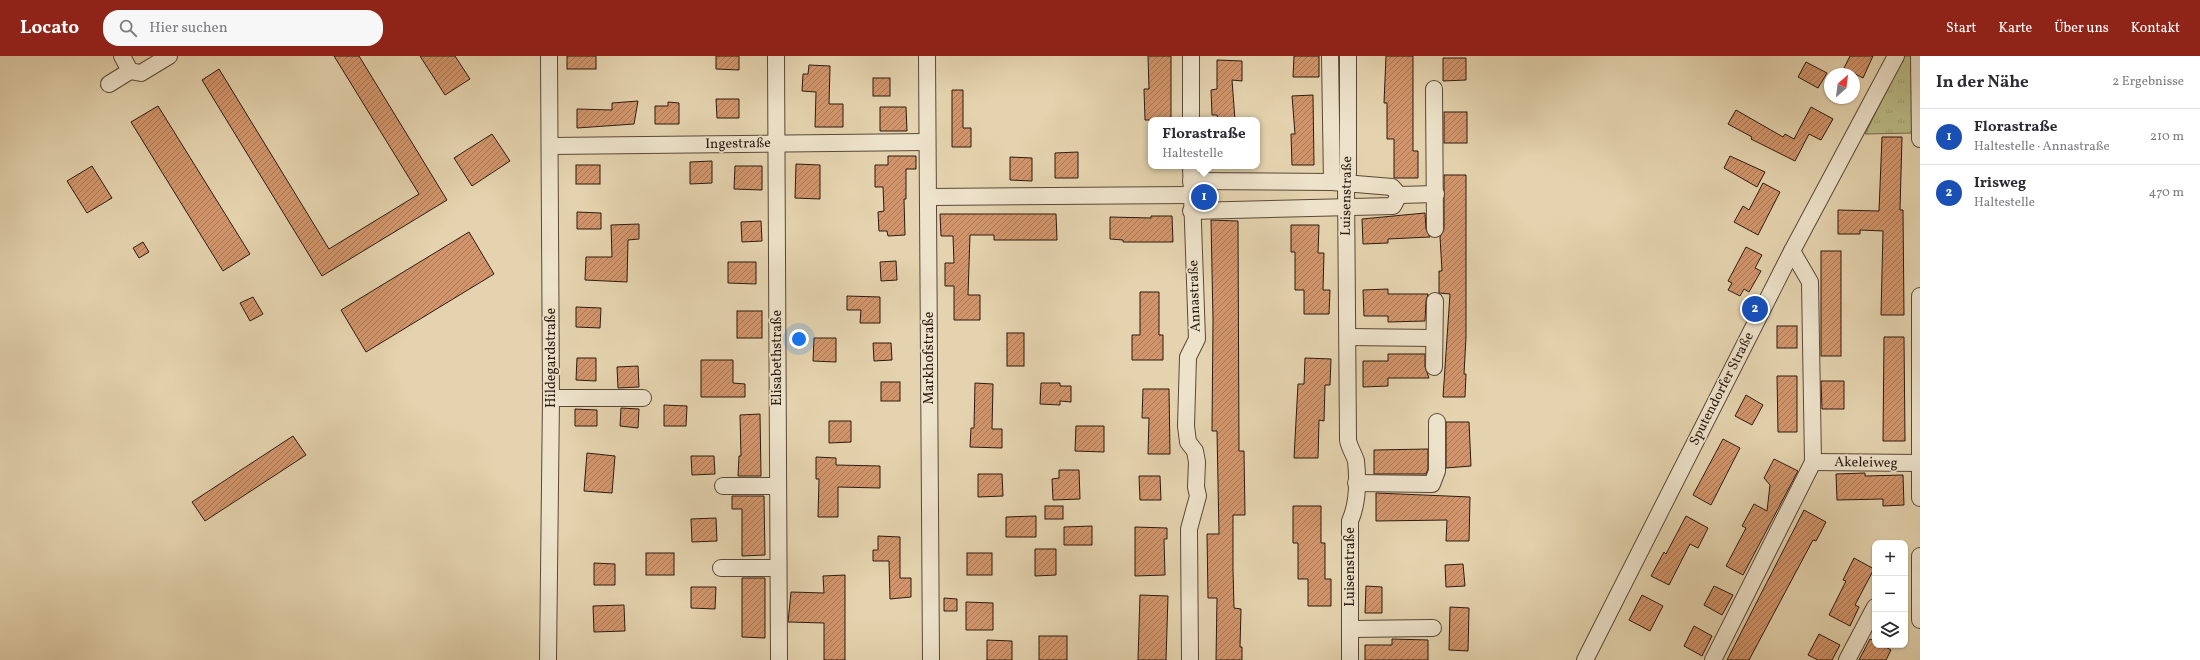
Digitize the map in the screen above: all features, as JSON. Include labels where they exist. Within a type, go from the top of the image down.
[{"type":"street","points":[[122,56],[130,71]]},
{"type":"street","points":[[109,84],[130,71],[141,73],[169,56]]},
{"type":"street","name":"Hildegardstraße","points":[[548,660],[551,398],[549,56]]},
{"type":"street","name":"Elisabethstraße","points":[[776,56],[779,660]]},
{"type":"street","name":"Markhofstraße","points":[[927,56],[931,660]]},
{"type":"street","points":[[1191,56],[1191,117]]},
{"type":"street","name":"Luisenstraße","points":[[1330,56],[1339,182],[1346,208],[1348,440],[1350,448],[1356,459],[1355,510],[1350,521],[1350,660]]},
{"type":"street","name":"Luisenstraße","points":[[1339,182],[1348,173],[1348,56]]},
{"type":"street","name":"Sputendorfer Straße","points":[[1585,660],[1792,251],[1896,56]]},
{"type":"street","points":[[1919,56],[1920,139]]},
{"type":"street","points":[[1434,89],[1436,194],[1435,229]]},
{"type":"street","name":"Ingestraße","points":[[550,146],[927,142]]},
{"type":"street","points":[[929,197],[1191,181],[1339,182],[1392,186],[1398,195]]},
{"type":"street","name":"Annastraße","points":[[1190,660],[1189,528],[1198,496],[1197,462],[1195,451],[1188,442],[1186,426],[1188,357],[1196,339],[1191,181]]},
{"type":"street","points":[[1398,195],[1436,194]]},
{"type":"street","points":[[1191,211],[1393,206],[1398,195]]},
{"type":"street","points":[[1713,660],[1813,462],[1810,282],[1792,251]]},
{"type":"street","points":[[1920,296],[1920,498]]},
{"type":"street","points":[[1434,367],[1435,301]]},
{"type":"street","points":[[1348,337],[1434,338]]},
{"type":"street","points":[[551,398],[643,398]]},
{"type":"street","points":[[1356,483],[1432,484],[1437,471],[1437,422]]},
{"type":"street","name":"Akeleiweg","points":[[1813,462],[1919,463]]},
{"type":"street","points":[[723,486],[777,486]]},
{"type":"street","points":[[1920,556],[1920,620]]},
{"type":"street","points":[[721,568],[778,568]]},
{"type":"street","points":[[1908,588],[1920,586]]},
{"type":"street","points":[[1847,660],[1872,612]]},
{"type":"street","points":[[1350,629],[1433,628]]},
{"type":"green space","points":[[1904,56],[1914,56],[1914,133],[1865,134]]},
{"type":"building","points":[[334,56],[359,56],[447,200],[322,276],[202,80],[219,69],[329,249],[419,194]]},
{"type":"building","points":[[420,56],[455,56],[470,79],[445,95]]},
{"type":"building","points":[[567,56],[596,56],[596,69],[567,69]]},
{"type":"building","points":[[716,56],[739,56],[739,70],[716,69]]},
{"type":"building","points":[[1148,56],[1171,56],[1171,117],[1148,117],[1148,120],[1145,120],[1144,89],[1149,89]]},
{"type":"building","points":[[1294,56],[1319,56],[1319,77],[1293,77]]},
{"type":"building","points":[[1386,56],[1413,56],[1413,151],[1418,151],[1418,178],[1394,178],[1394,139],[1387,139],[1387,103],[1384,103]]},
{"type":"building","points":[[1850,56],[1873,56],[1863,78],[1860,76],[1860,68],[1844,68]]},
{"type":"building","points":[[1443,58],[1466,58],[1466,80],[1443,81]]},
{"type":"building","points":[[1217,60],[1242,61],[1242,81],[1232,80],[1235,117],[1217,117],[1217,115],[1212,115],[1211,90],[1217,89]]},
{"type":"building","points":[[1806,62],[1824,71],[1824,78],[1818,88],[1798,77]]},
{"type":"building","points":[[809,65],[830,66],[829,104],[843,104],[843,127],[815,127],[816,92],[802,91],[803,74],[808,74]]},
{"type":"building","points":[[873,78],[890,78],[890,96],[873,96]]},
{"type":"building","points":[[952,90],[963,90],[963,128],[971,128],[971,147],[952,147]]},
{"type":"building","points":[[1313,95],[1314,165],[1292,165],[1291,134],[1295,134],[1292,96]]},
{"type":"building","points":[[716,99],[739,99],[739,118],[717,118]]},
{"type":"building","points":[[638,101],[634,124],[577,128],[577,109],[612,110],[612,103]]},
{"type":"building","points":[[668,102],[679,103],[679,124],[655,124],[655,106],[668,106]]},
{"type":"building","points":[[158,106],[250,254],[223,271],[131,122]]},
{"type":"building","points":[[880,107],[906,107],[907,131],[880,131]]},
{"type":"building","points":[[1811,107],[1833,119],[1821,140],[1809,134],[1795,161],[1751,139],[1752,137],[1728,124],[1736,110],[1783,137],[1785,134],[1794,139]]},
{"type":"building","points":[[1444,112],[1467,112],[1467,143],[1444,143]]},
{"type":"building","points":[[492,134],[510,161],[472,186],[454,158]]},
{"type":"building","points":[[1882,137],[1902,137],[1900,210],[1903,210],[1904,315],[1881,315],[1883,231],[1860,230],[1860,234],[1838,234],[1838,210],[1879,211]]},
{"type":"building","points":[[1078,152],[1078,178],[1055,178],[1055,153]]},
{"type":"building","points":[[888,156],[916,156],[916,169],[906,169],[906,199],[904,199],[905,235],[888,236],[887,231],[879,231],[878,212],[884,211],[883,187],[875,187],[875,165],[888,165]]},
{"type":"building","points":[[1730,156],[1765,172],[1757,187],[1724,168]]},
{"type":"building","points":[[1010,157],[1032,158],[1032,181],[1010,180]]},
{"type":"building","points":[[712,161],[712,183],[690,184],[690,162]]},
{"type":"building","points":[[796,164],[820,165],[820,199],[795,198]]},
{"type":"building","points":[[576,165],[600,165],[600,184],[576,184]]},
{"type":"building","points":[[92,166],[112,198],[87,213],[67,181]]},
{"type":"building","points":[[735,166],[762,166],[762,190],[734,189]]},
{"type":"building","points":[[1444,175],[1466,175],[1465,397],[1443,397],[1450,294],[1439,293],[1439,271],[1442,271],[1440,237],[1444,229]]},
{"type":"building","points":[[1763,183],[1780,192],[1758,235],[1734,222],[1743,206],[1749,210]]},
{"type":"building","points":[[577,212],[601,213],[601,229],[577,229]]},
{"type":"building","points":[[1425,213],[1426,229],[1430,237],[1388,239],[1388,243],[1363,244],[1362,219]]},
{"type":"building","points":[[940,214],[1056,214],[1057,240],[994,240],[994,235],[970,235],[968,295],[980,295],[980,320],[954,320],[954,286],[945,286],[945,263],[954,263],[953,236],[941,236]]},
{"type":"building","points":[[1151,216],[1172,216],[1173,242],[1123,242],[1123,240],[1110,239],[1110,217],[1151,218]]},
{"type":"building","points":[[1211,220],[1238,221],[1239,451],[1244,451],[1245,515],[1233,515],[1233,569],[1234,608],[1241,609],[1240,647],[1242,647],[1242,660],[1216,660],[1217,598],[1208,598],[1207,534],[1219,534],[1217,431],[1212,431],[1213,320]]},
{"type":"building","points":[[761,221],[762,241],[742,242],[741,222]]},
{"type":"building","points":[[639,224],[639,239],[628,240],[627,282],[585,280],[586,257],[612,257],[611,225]]},
{"type":"building","points":[[1291,225],[1319,225],[1318,253],[1324,253],[1323,290],[1330,290],[1329,314],[1304,314],[1304,290],[1295,290],[1295,252],[1291,252]]},
{"type":"building","points":[[469,232],[494,274],[366,352],[341,310]]},
{"type":"building","points":[[143,242],[149,252],[139,258],[133,248]]},
{"type":"building","points":[[1746,247],[1762,255],[1755,268],[1761,271],[1749,292],[1744,289],[1740,296],[1728,290],[1732,283],[1728,281]]},
{"type":"building","points":[[1821,251],[1841,251],[1841,356],[1821,356]]},
{"type":"building","points":[[896,261],[897,280],[881,281],[880,262]]},
{"type":"building","points":[[728,262],[756,262],[756,284],[728,283]]},
{"type":"building","points":[[1388,289],[1388,294],[1428,294],[1426,301],[1425,321],[1388,322],[1388,316],[1364,316],[1363,290]]},
{"type":"building","points":[[1140,292],[1159,292],[1159,335],[1163,335],[1163,360],[1132,360],[1132,335],[1140,335]]},
{"type":"building","points":[[847,296],[880,297],[880,323],[860,323],[861,310],[847,310]]},
{"type":"building","points":[[253,297],[263,314],[250,321],[240,303]]},
{"type":"building","points":[[576,307],[601,308],[600,328],[576,327]]},
{"type":"building","points":[[737,311],[762,311],[762,338],[737,338]]},
{"type":"building","points":[[1777,326],[1797,326],[1797,348],[1777,348]]},
{"type":"building","points":[[1007,333],[1024,333],[1024,366],[1007,366]]},
{"type":"building","points":[[1884,337],[1904,337],[1905,441],[1883,441]]},
{"type":"building","points":[[814,338],[836,338],[836,362],[813,361]]},
{"type":"building","points":[[873,343],[891,343],[892,360],[874,361]]},
{"type":"building","points":[[1388,354],[1425,354],[1425,367],[1429,378],[1388,378],[1388,386],[1363,387],[1363,361],[1388,361]]},
{"type":"building","points":[[577,358],[596,358],[596,381],[576,380]]},
{"type":"building","points":[[1305,358],[1331,359],[1330,385],[1325,385],[1324,421],[1319,420],[1318,458],[1294,458],[1298,384],[1304,384]]},
{"type":"building","points":[[701,360],[733,360],[733,383],[745,384],[745,397],[701,397]]},
{"type":"building","points":[[638,366],[639,387],[618,388],[617,367]]},
{"type":"building","points":[[1777,376],[1797,376],[1797,432],[1778,432]]},
{"type":"building","points":[[1821,381],[1844,381],[1844,409],[1822,409]]},
{"type":"building","points":[[881,382],[900,382],[900,401],[881,401]]},
{"type":"building","points":[[975,383],[993,384],[992,429],[1002,429],[1002,448],[970,447],[971,428],[974,428]]},
{"type":"building","points":[[1041,383],[1060,383],[1060,386],[1071,386],[1071,402],[1060,401],[1060,405],[1040,404]]},
{"type":"building","points":[[1143,389],[1169,389],[1170,454],[1148,454],[1149,418],[1142,418]]},
{"type":"building","points":[[1746,395],[1763,405],[1752,425],[1735,416]]},
{"type":"building","points":[[664,405],[687,406],[686,426],[664,426]]},
{"type":"building","points":[[621,408],[639,409],[638,428],[620,426]]},
{"type":"building","points":[[575,409],[597,410],[597,426],[575,426]]},
{"type":"building","points":[[760,414],[761,476],[738,476],[739,456],[741,456],[740,415]]},
{"type":"building","points":[[829,421],[851,421],[851,442],[829,443]]},
{"type":"building","points":[[1446,422],[1469,422],[1471,466],[1446,468]]},
{"type":"building","points":[[1076,426],[1104,426],[1104,452],[1075,451]]},
{"type":"building","points":[[293,436],[306,455],[205,521],[192,502]]},
{"type":"building","points":[[1723,439],[1740,448],[1711,505],[1693,495]]},
{"type":"building","points":[[1428,449],[1428,469],[1426,474],[1374,474],[1374,450]]},
{"type":"building","points":[[587,453],[615,456],[612,493],[584,491]]},
{"type":"building","points":[[691,456],[714,456],[715,474],[692,475]]},
{"type":"building","points":[[816,457],[836,458],[836,465],[880,466],[880,488],[838,487],[838,517],[818,517],[819,479],[816,479]]},
{"type":"building","points":[[1774,459],[1798,471],[1743,575],[1726,566],[1746,528],[1742,526],[1754,504],[1767,511],[1770,485],[1764,478]]},
{"type":"building","points":[[1059,470],[1079,470],[1080,499],[1053,500],[1052,479],[1059,478]]},
{"type":"building","points":[[1865,473],[1865,476],[1903,475],[1904,505],[1883,506],[1883,499],[1837,500],[1836,474]]},
{"type":"building","points":[[978,474],[1002,474],[1003,496],[978,497]]},
{"type":"building","points":[[1139,476],[1160,476],[1161,500],[1140,500]]},
{"type":"building","points":[[1376,493],[1470,497],[1469,541],[1446,541],[1447,520],[1376,521]]},
{"type":"building","points":[[732,496],[764,496],[765,555],[742,556],[742,509],[732,509]]},
{"type":"building","points":[[1045,506],[1063,506],[1063,519],[1045,519]]},
{"type":"building","points":[[1293,506],[1321,506],[1321,543],[1325,543],[1325,579],[1331,579],[1331,606],[1308,606],[1308,579],[1298,579],[1298,543],[1293,543]]},
{"type":"building","points":[[1804,510],[1826,522],[1816,541],[1813,540],[1749,660],[1727,660]]},
{"type":"building","points":[[1036,516],[1036,537],[1006,537],[1006,517]]},
{"type":"building","points":[[1686,516],[1708,528],[1698,548],[1690,544],[1669,585],[1651,576],[1664,552],[1666,554]]},
{"type":"building","points":[[716,518],[717,541],[692,542],[691,519]]},
{"type":"building","points":[[1092,526],[1092,545],[1064,545],[1064,527]]},
{"type":"building","points":[[1135,527],[1167,528],[1167,539],[1164,539],[1165,575],[1135,576]]},
{"type":"building","points":[[878,536],[900,537],[900,578],[911,578],[911,597],[890,599],[889,561],[873,561],[873,550],[878,550]]},
{"type":"building","points":[[1035,549],[1056,549],[1056,575],[1035,576]]},
{"type":"building","points":[[646,553],[674,553],[674,575],[646,575]]},
{"type":"building","points":[[967,553],[992,553],[992,575],[967,575]]},
{"type":"building","points":[[1854,558],[1872,568],[1872,573],[1855,605],[1859,607],[1850,626],[1829,615],[1846,581],[1843,580]]},
{"type":"building","points":[[594,563],[615,564],[615,585],[594,585]]},
{"type":"building","points":[[1463,564],[1465,586],[1446,587],[1445,565]]},
{"type":"building","points":[[845,575],[845,660],[824,660],[824,623],[788,622],[791,592],[824,593],[823,576]]},
{"type":"building","points":[[742,578],[765,578],[765,638],[742,637]]},
{"type":"building","points":[[1366,586],[1382,587],[1382,613],[1365,613]]},
{"type":"building","points":[[1714,586],[1733,595],[1722,615],[1704,605]]},
{"type":"building","points":[[691,587],[716,587],[715,609],[691,608]]},
{"type":"building","points":[[1140,595],[1168,596],[1166,660],[1138,660]]},
{"type":"building","points":[[1642,595],[1663,606],[1650,631],[1629,620]]},
{"type":"building","points":[[944,598],[957,599],[957,611],[944,611]]},
{"type":"building","points":[[966,602],[993,603],[993,630],[966,630]]},
{"type":"building","points":[[624,605],[625,631],[594,632],[593,606]]},
{"type":"building","points":[[1450,607],[1469,608],[1468,651],[1449,650]]},
{"type":"building","points":[[1694,626],[1712,636],[1702,656],[1684,646]]},
{"type":"building","points":[[1819,634],[1840,645],[1832,660],[1818,660],[1808,655]]},
{"type":"building","points":[[1039,636],[1067,636],[1067,660],[1039,660]]},
{"type":"building","points":[[1392,639],[1428,640],[1428,660],[1365,660],[1365,645],[1392,645]]},
{"type":"building","points":[[1870,639],[1872,640],[1872,648],[1887,648],[1891,650],[1886,660],[1859,660]]},
{"type":"building","points":[[987,640],[1012,641],[1012,660],[987,660]]},
{"type":"place","name":"Florastraße","points":[[1204,197]]},
{"type":"place","name":"Irisweg","points":[[1755,309]]}]
